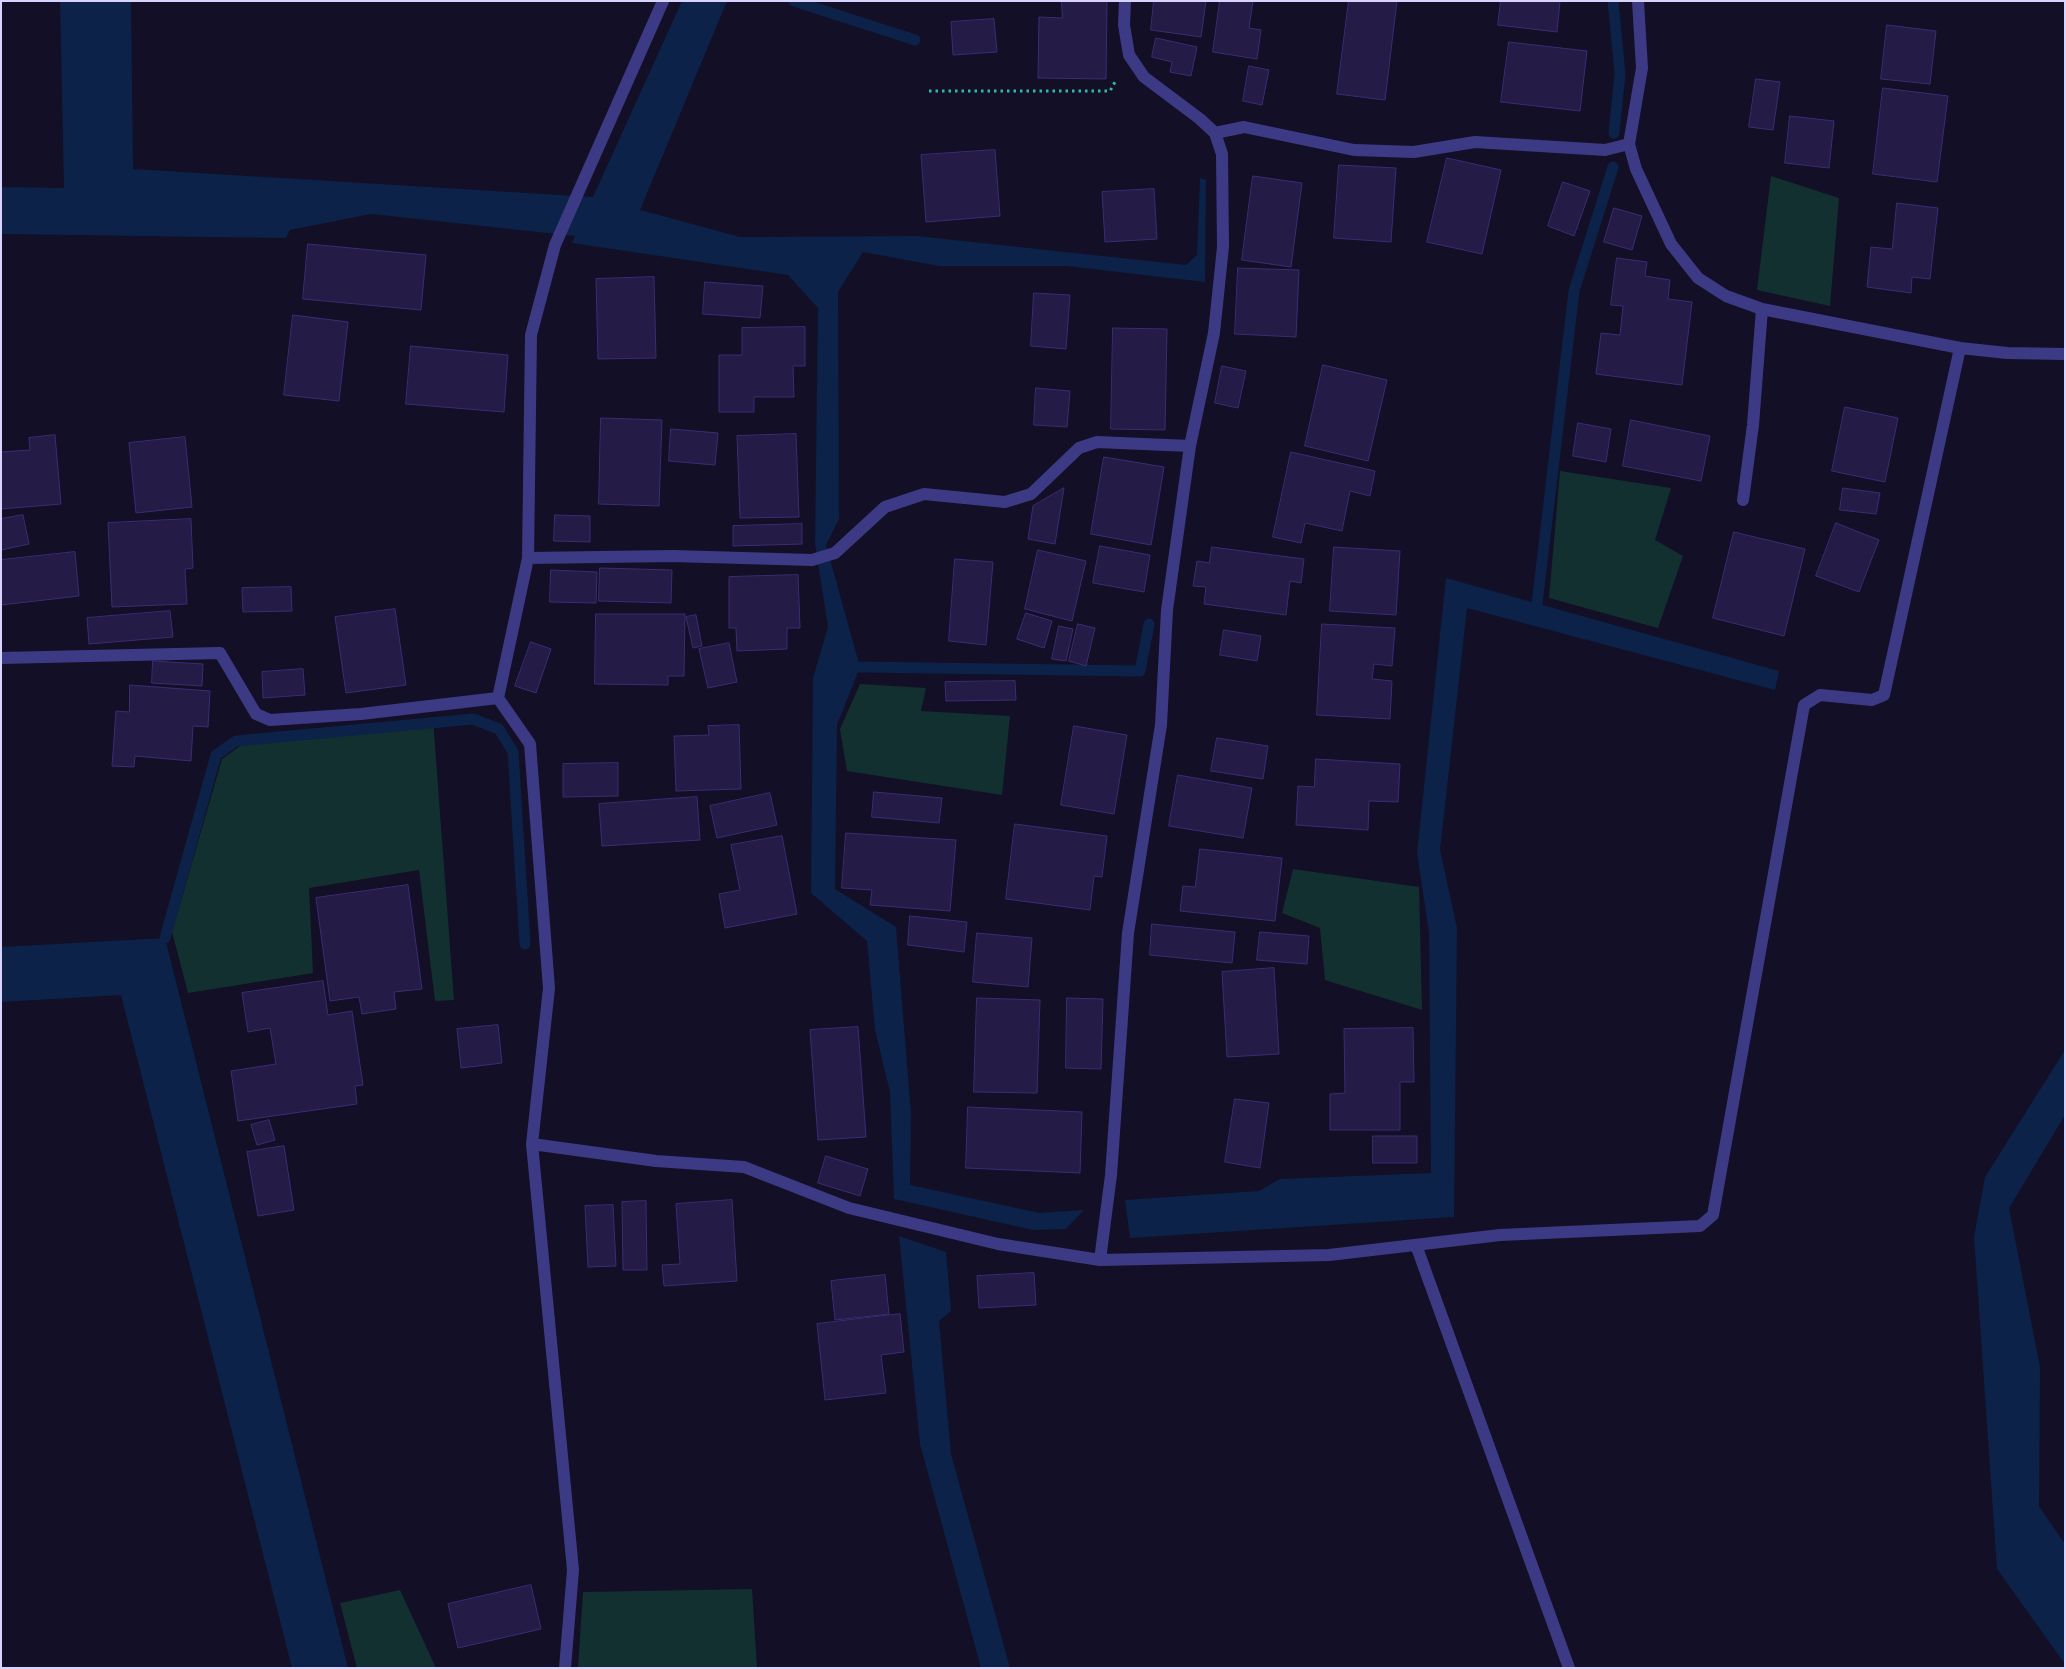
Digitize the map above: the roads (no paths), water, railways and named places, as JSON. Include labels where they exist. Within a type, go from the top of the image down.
[{"type":"street","points":[[565,1668],[573,1570],[532,1144],[548,988],[530,744],[498,698],[528,558],[532,335],[554,245],[578,188],[664,1]]},
{"type":"street","points":[[1100,1260],[1111,1175],[1128,933],[1161,725],[1167,610],[1190,446],[1214,333],[1223,247],[1222,154],[1215,133],[1200,119],[1144,77],[1129,55],[1124,25],[1125,1]]},
{"type":"street","points":[[1638,1],[1642,68],[1629,144],[1636,169],[1671,244],[1698,278],[1726,296],[1762,309],[1960,348],[2007,353],[2065,354]]},
{"type":"street","points":[[1215,133],[1244,127],[1354,150],[1414,152],[1475,142],[1605,150],[1629,144]]},
{"type":"street","points":[[1744,500],[1753,424],[1762,309]]},
{"type":"street","points":[[532,1144],[656,1161],[744,1167],[849,1208],[998,1244],[1100,1260],[1330,1255],[1500,1235],[1700,1226],[1713,1215],[1804,705],[1820,695],[1872,700],[1884,695],[1960,348]]},
{"type":"street","points":[[528,558],[673,556],[812,560],[835,553],[885,508],[924,494],[1005,502],[1030,494],[1079,448],[1097,442],[1190,446]]},
{"type":"street","points":[[1,658],[220,653],[256,714],[270,720],[361,714],[498,698]]},
{"type":"street","points":[[1416,1245],[1569,1668]]},
{"type":"water","points":[[60,1],[131,1],[133,169],[593,197],[682,1],[727,1],[640,210],[740,237],[917,236],[1186,265],[1197,255],[1200,178],[1206,180],[1205,282],[1066,266],[939,266],[863,252],[838,292],[839,519],[826,545],[860,667],[837,725],[835,889],[896,927],[911,1114],[910,1185],[1040,1213],[1084,1210],[1066,1229],[1033,1230],[894,1199],[890,1092],[875,1030],[867,941],[811,893],[813,678],[828,627],[815,544],[818,308],[788,275],[572,243],[575,236],[371,214],[290,230],[286,238],[1,234],[1,187],[64,188]]},
{"type":"water","points":[[1446,578],[1779,671],[1775,690],[1467,608],[1440,850],[1457,928],[1454,1217],[1130,1238],[1125,1200],[1259,1191],[1280,1179],[1431,1173],[1429,933],[1417,853]]},
{"type":"water","points":[[165,938],[348,1668],[292,1668],[121,995],[1,1002],[1,947]]},
{"type":"water","points":[[2065,1050],[2065,1115],[2009,1208],[2040,1367],[2039,1506],[2065,1544],[2065,1664],[1997,1569],[1974,1237],[1985,1177]]},
{"type":"water","points":[[899,1236],[946,1252],[951,1311],[939,1321],[951,1454],[1010,1668],[981,1668],[920,1444]]},
{"type":"waterway","points":[[794,1],[915,40]]},
{"type":"waterway","points":[[1613,1],[1620,74],[1614,133]]},
{"type":"waterway","points":[[1537,604],[1574,291],[1613,167]]},
{"type":"waterway","points":[[860,667],[1140,671],[1149,624]]},
{"type":"waterway","points":[[165,938],[216,755],[236,741],[473,719],[499,729],[513,752],[525,944]]}]
